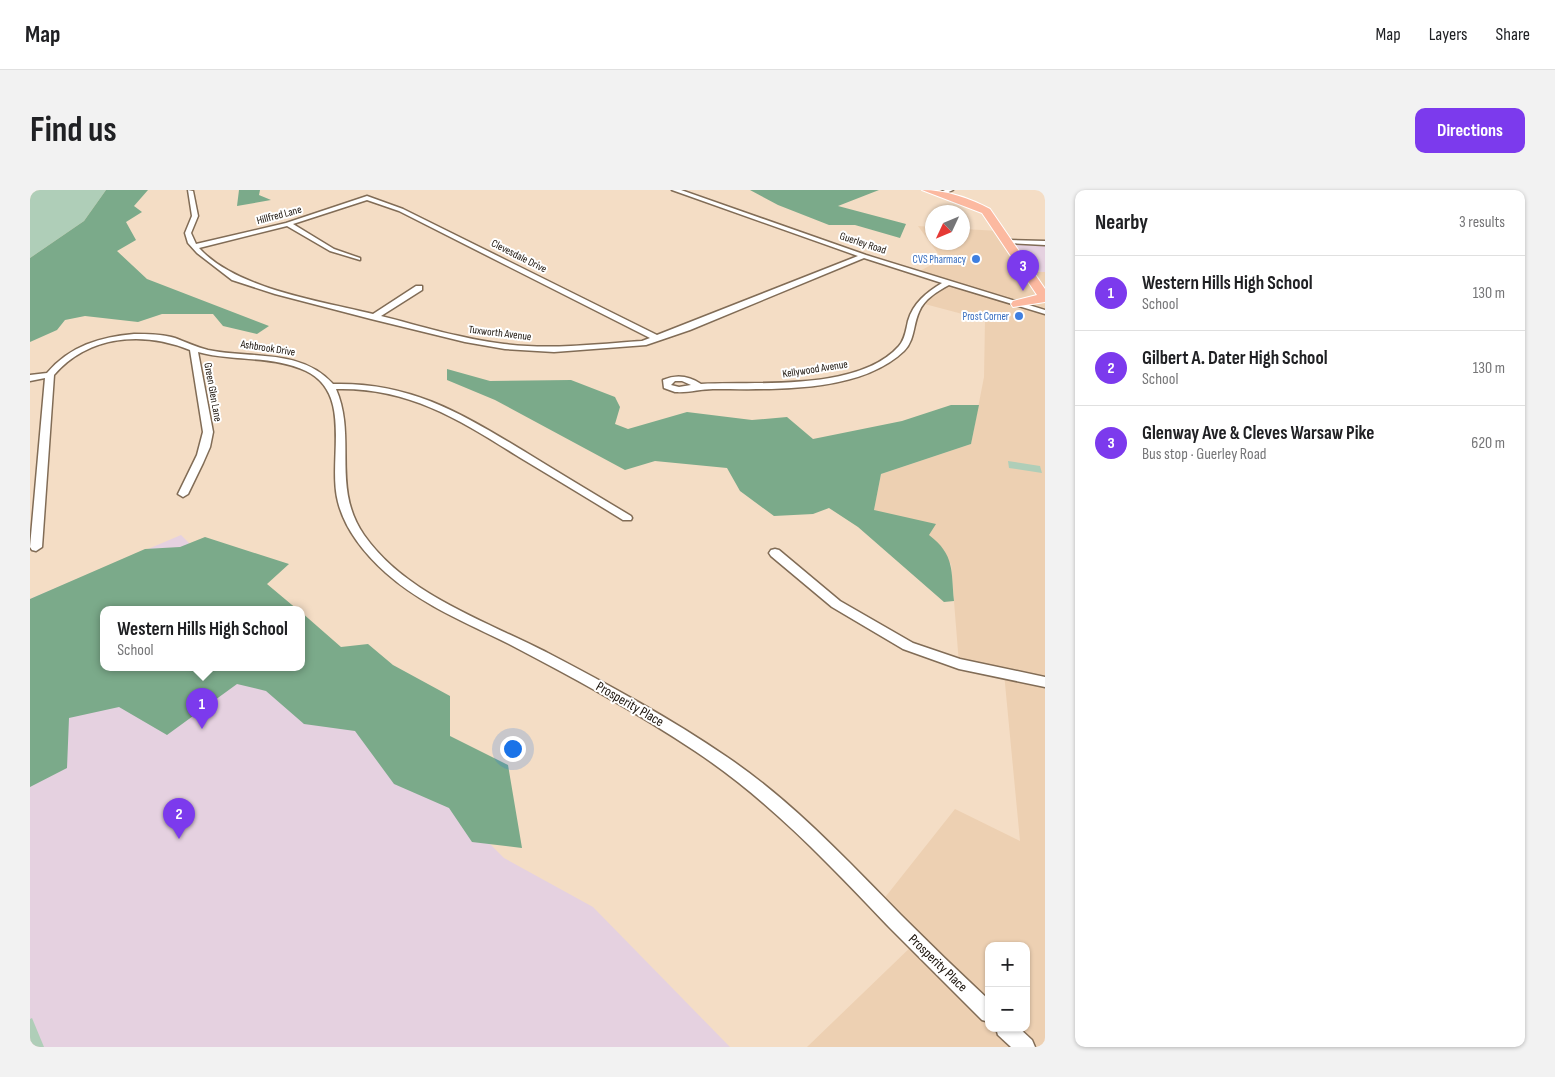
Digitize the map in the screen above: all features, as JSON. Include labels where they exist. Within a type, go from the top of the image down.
[{"type":"main road","points":[[927,190],[982,208],[988,213],[1044,297],[1017,304]]},
{"type":"street","name":"Guerley Road","points":[[675,190],[864,256],[1045,312]]},
{"type":"street","points":[[940,194],[950,190]]},
{"type":"street","points":[[190,191],[195,216],[188,238],[194,247]]},
{"type":"street","name":"Hillfred Lane","points":[[194,247],[288,224],[368,198]]},
{"type":"street","name":"Clevesdale Drive","points":[[368,198],[396,207],[658,339]]},
{"type":"street","points":[[288,224],[332,250],[358,259]]},
{"type":"street","points":[[1009,242],[1045,243]]},
{"type":"street","name":"Tuxworth Avenue","points":[[194,247],[227,272],[244,282],[465,340],[522,348],[630,345],[658,339],[864,256]]},
{"type":"street","name":"Kellywood Avenue","points":[[699,386],[744,388],[799,384],[848,376],[873,367],[901,349],[910,335],[915,312],[921,302],[949,282]]},
{"type":"street","points":[[374,316],[419,288]]},
{"type":"street","name":"Ashbrook Drive","points":[[50,375],[60,362],[76,352],[118,339],[160,337],[183,344],[194,350],[300,366],[324,379],[331,387]]},
{"type":"street","name":"Green Glen Lane","points":[[183,494],[205,446],[208,432],[194,350]]},
{"type":"street","points":[[30,378],[50,375],[36,547]]},
{"type":"street","points":[[331,387],[356,384],[376,387],[448,410],[627,518]]},
{"type":"street","name":"Prosperity Place","points":[[331,387],[340,424],[338,474],[345,511],[366,546],[380,561],[421,593],[573,672],[672,728],[738,772],[820,844],[985,1009]]},
{"type":"street","points":[[775,553],[836,604],[908,646],[959,664],[1045,682]]},
{"type":"street","points":[[1009,1032],[1025,1047]]},
{"type":"shaded area","points":[[918,226],[925,226],[925,236]]},
{"type":"shaded area","points":[[970,229],[1000,231],[1027,271],[1045,272],[1045,1047],[807,1047],[916,942],[879,905],[955,809],[1020,841],[1004,673],[959,664],[951,564],[874,510],[881,474],[971,444],[984,377],[985,320],[921,303],[948,282],[918,272],[942,259],[935,250],[970,250]]},
{"type":"shaded area","points":[[1017,242],[1045,243],[1045,272],[1027,271],[1009,245]]},
{"type":"shaded area","points":[[181,535],[252,606],[100,606],[100,671],[305,671],[305,659],[504,858],[593,907],[730,1047],[30,1047],[30,599]]},
{"type":"green space","points":[[30,190],[106,190],[84,221],[30,258]]},
{"type":"green space","points":[[106,190],[148,190],[134,206],[142,212],[126,222],[136,240],[117,251],[147,279],[269,326],[257,334],[223,326],[213,314],[162,314],[138,322],[85,316],[65,320],[57,330],[30,342],[30,258],[84,221]]},
{"type":"green space","points":[[239,190],[260,190],[259,195],[271,200],[237,206]]},
{"type":"green space","points":[[750,190],[879,190],[838,206],[906,224],[900,238],[855,225],[829,225],[778,205]]},
{"type":"green space","points":[[447,369],[490,381],[571,380],[615,397],[620,407],[615,424],[628,429],[687,412],[752,420],[787,417],[813,439],[902,421],[951,405],[979,405],[971,444],[881,474],[874,510],[936,524],[929,535],[948,556],[952,572],[954,601],[944,602],[858,527],[829,508],[813,514],[774,516],[740,491],[727,468],[655,461],[625,470],[495,400],[447,380]]},
{"type":"green space","points":[[1008,461],[1040,466],[1042,473],[1009,468]]},
{"type":"green space","points":[[205,537],[289,564],[267,584],[293,606],[100,606],[100,671],[305,671],[305,616],[341,647],[368,644],[393,665],[450,696],[450,736],[508,765],[522,848],[472,842],[449,808],[394,784],[355,731],[304,724],[266,691],[237,684],[167,735],[119,707],[69,718],[67,768],[30,787],[30,599],[145,549],[180,547]]},
{"type":"green space","points":[[32,1018],[44,1047],[30,1047],[30,1019]]},
{"type":"place","name":"CVS Pharmacy","points":[[976,259]]},
{"type":"place","name":"Glenway Ave & Cleves Warsaw Pike","points":[[1023,291]]},
{"type":"place","name":"Prost Corner","points":[[1019,316]]},
{"type":"place","name":"Western Hills High School","points":[[202,729]]},
{"type":"place","name":"Gilbert A. Dater High School","points":[[179,839]]}]
